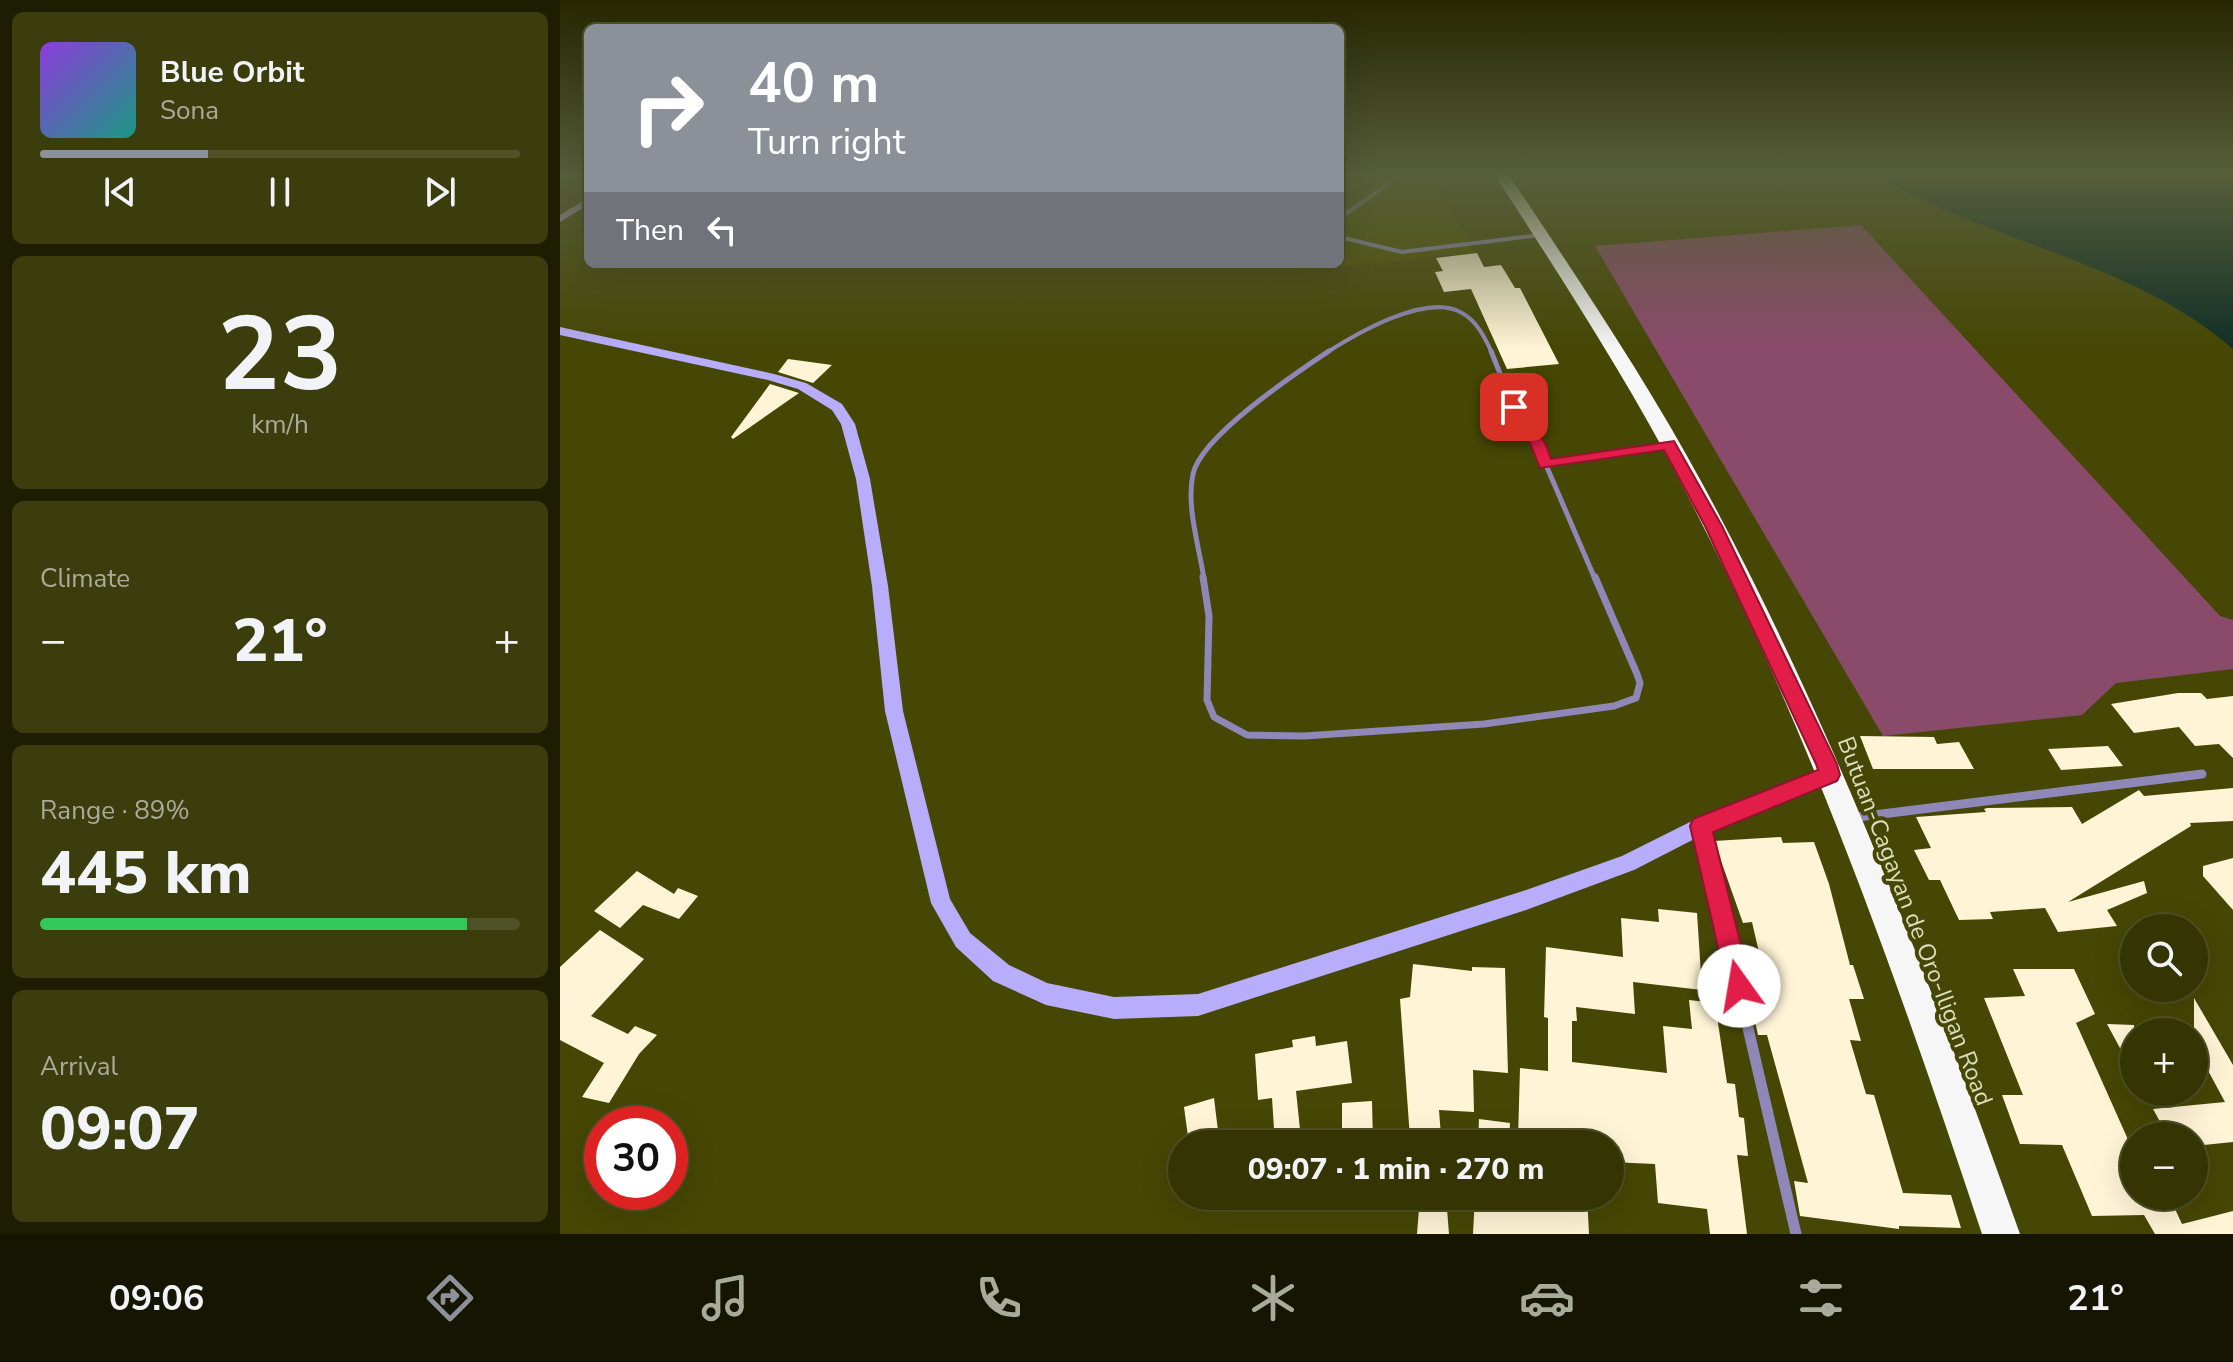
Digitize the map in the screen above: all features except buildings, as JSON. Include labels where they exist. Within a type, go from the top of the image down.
[{"type":"highway","name":"Butuan-Cagayan de Oro-Iligan Road","points":[[1541,235],[1624,365],[1714,526],[1829,775],[1967,1132],[2001,1234]]},
{"type":"street","points":[[560,331],[770,377],[802,386],[837,407],[848,424],[863,479],[880,586],[894,711],[941,903],[963,940],[1001,973],[1046,994],[1114,1008],[1198,1005],[1523,901],[1627,863],[1701,826],[1829,775]]},
{"type":"street","points":[[1847,818],[2202,774]]},
{"type":"street","points":[[1701,826],[1796,1234]]},
{"type":"lane","points":[[1344,238],[1402,252],[1541,235]]},
{"type":"lane","points":[[1449,309],[1462,312],[1480,329],[1514,407],[1538,443],[1546,465],[1637,674],[1640,683],[1636,698],[1614,706],[1484,724],[1304,736],[1247,735],[1214,717],[1207,700],[1209,616],[1191,488],[1192,472],[1199,458],[1220,433],[1358,333],[1405,314],[1449,309]]},
{"type":"lane","points":[[1546,465],[1668,444]]},
{"type":"shaded area","points":[[1344,233],[1464,233],[1475,252],[1344,266]]},
{"type":"shaded area","points":[[1765,233],[1868,233],[2220,616],[2233,620],[2233,669],[2116,683],[2082,715],[1883,736],[1595,246]]},
{"type":"shaded area","points":[[1293,268],[1329,268],[1302,271]]},
{"type":"water","points":[[2001,233],[2233,233],[2233,349],[2206,328],[2149,293]]},
{"type":"route","points":[[1514,407],[1538,443],[1546,465],[1668,444],[1714,526],[1826,764],[1829,775],[1701,826],[1739,986]]}]
